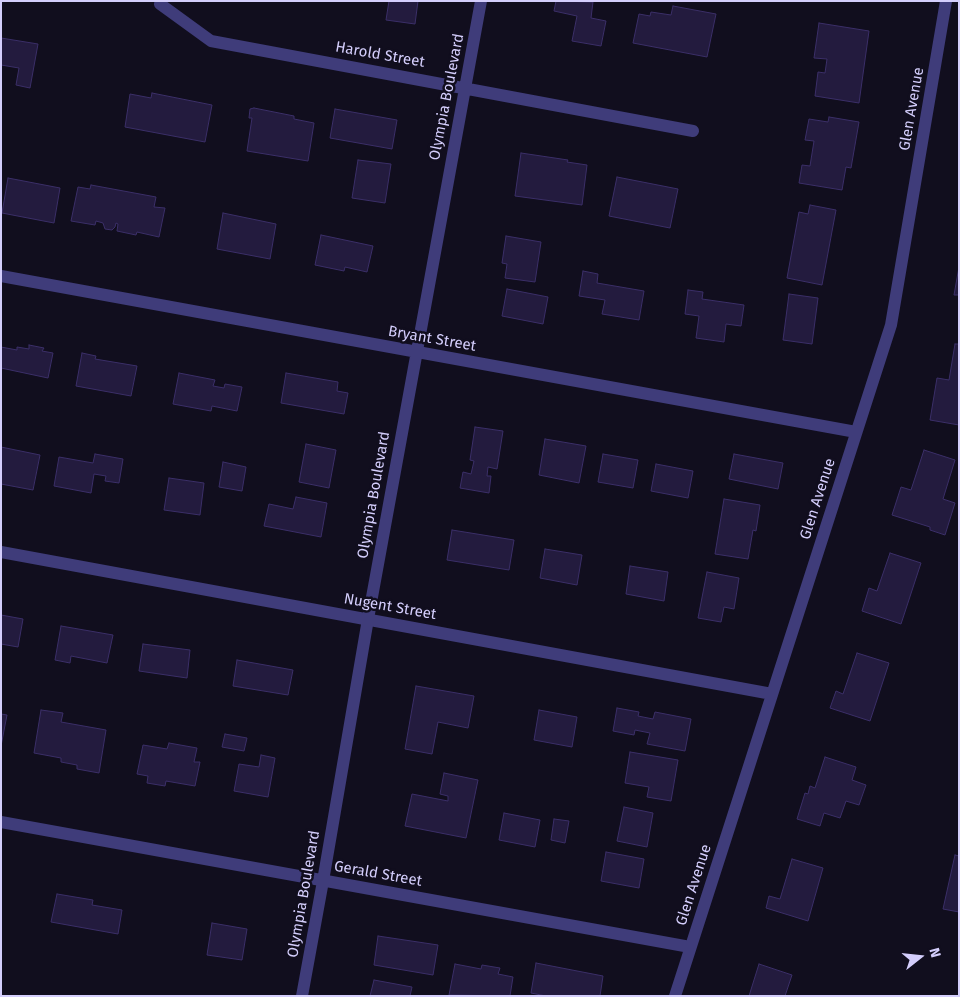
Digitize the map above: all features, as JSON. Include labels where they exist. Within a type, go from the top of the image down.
[{"type":"street","name":"Olympia Boulevard","points":[[302,996],[368,619],[481,1]]},
{"type":"street","name":"Glen Avenue","points":[[675,996],[891,325],[946,1]]},
{"type":"street","name":"Harold Street","points":[[160,4],[211,41],[693,131]]},
{"type":"street","name":"Bryant Street","points":[[1,276],[856,432]]},
{"type":"street","name":"Nugent Street","points":[[1,552],[772,694]]},
{"type":"street","name":"Gerald Street","points":[[1,822],[690,948]]},
{"type":"building","points":[[389,1],[418,1],[415,24],[386,20]]},
{"type":"building","points":[[556,1],[593,2],[591,18],[606,21],[601,46],[572,41],[577,16],[554,11]]},
{"type":"building","points":[[673,6],[716,14],[707,57],[633,43],[639,14],[650,16],[651,12],[671,15]]},
{"type":"building","points":[[819,23],[869,31],[859,103],[815,96],[818,72],[825,73],[827,59],[814,58]]},
{"type":"building","points":[[1,38],[38,44],[30,88],[16,85],[19,68],[1,65]]},
{"type":"building","points":[[152,93],[212,105],[205,142],[125,127],[130,94],[151,98]]},
{"type":"building","points":[[254,108],[294,116],[294,119],[314,123],[308,161],[247,151],[252,118],[249,118],[250,109]]},
{"type":"building","points":[[335,109],[397,120],[392,149],[330,138]]},
{"type":"building","points":[[829,117],[859,122],[851,168],[846,167],[842,190],[799,183],[802,165],[810,166],[814,141],[805,140],[809,119],[828,122]]},
{"type":"building","points":[[521,153],[568,160],[567,162],[587,165],[582,205],[515,196]]},
{"type":"building","points":[[358,160],[391,164],[385,203],[352,198]]},
{"type":"building","points":[[617,177],[678,189],[670,228],[609,216]]},
{"type":"building","points":[[8,178],[60,188],[54,223],[2,213]]},
{"type":"building","points":[[91,185],[156,197],[154,207],[165,208],[159,237],[137,232],[136,235],[117,231],[118,224],[116,223],[112,230],[105,229],[103,223],[96,221],[95,225],[71,221],[78,187],[90,189]]},
{"type":"building","points":[[810,205],[836,210],[822,285],[787,278],[799,212],[808,214]]},
{"type":"building","points":[[223,213],[276,224],[270,259],[217,249]]},
{"type":"building","points":[[321,235],[373,246],[367,272],[345,267],[344,271],[315,265]]},
{"type":"building","points":[[506,236],[541,242],[535,282],[505,278],[507,264],[502,263]]},
{"type":"building","points":[[959,267],[959,295],[954,295]]},
{"type":"building","points":[[583,271],[598,274],[597,283],[644,291],[639,320],[602,314],[605,300],[579,296]]},
{"type":"building","points":[[507,289],[548,297],[543,324],[502,316]]},
{"type":"building","points":[[688,290],[703,292],[702,299],[744,305],[741,326],[726,324],[724,342],[696,338],[699,316],[685,314]]},
{"type":"building","points":[[789,294],[818,298],[812,344],[783,340]]},
{"type":"building","points":[[955,344],[959,344],[959,425],[930,420],[937,378],[949,380]]},
{"type":"building","points":[[29,345],[44,348],[42,351],[53,353],[48,378],[1,368],[1,347],[17,350],[17,347],[29,349]]},
{"type":"building","points":[[82,353],[96,356],[95,359],[137,366],[131,396],[76,386]]},
{"type":"building","points":[[179,373],[215,380],[213,386],[224,388],[225,384],[242,387],[237,411],[212,406],[211,411],[173,404]]},
{"type":"building","points":[[286,373],[338,382],[337,391],[348,393],[344,414],[281,403]]},
{"type":"building","points":[[475,427],[503,431],[497,469],[488,467],[487,476],[491,476],[489,493],[460,488],[463,472],[471,474],[474,461],[470,460]]},
{"type":"building","points":[[545,439],[586,446],[579,483],[539,475]]},
{"type":"building","points":[[306,444],[336,450],[329,488],[299,482]]},
{"type":"building","points":[[1,447],[40,455],[33,490],[1,484]]},
{"type":"building","points":[[924,450],[955,460],[943,499],[955,503],[945,535],[930,530],[930,527],[892,515],[901,487],[911,490]]},
{"type":"building","points":[[95,454],[123,459],[119,483],[105,481],[106,476],[94,474],[91,493],[54,486],[59,457],[93,463]]},
{"type":"building","points":[[603,454],[638,460],[633,488],[598,482]]},
{"type":"building","points":[[734,454],[783,463],[778,489],[729,479]]},
{"type":"building","points":[[223,462],[246,467],[242,491],[219,487]]},
{"type":"building","points":[[656,464],[693,471],[688,498],[651,491]]},
{"type":"building","points":[[169,478],[204,483],[200,515],[164,510]]},
{"type":"building","points":[[296,497],[327,503],[321,537],[264,526],[269,504],[293,509]]},
{"type":"building","points":[[724,499],[760,505],[756,531],[753,530],[748,559],[715,554]]},
{"type":"building","points":[[452,530],[514,540],[509,570],[447,560]]},
{"type":"building","points":[[545,549],[582,555],[577,585],[540,578]]},
{"type":"building","points":[[890,553],[921,563],[901,624],[862,611],[869,588],[877,591]]},
{"type":"building","points":[[630,566],[668,572],[664,601],[626,594]]},
{"type":"building","points":[[707,572],[739,578],[734,609],[724,607],[721,622],[698,618]]},
{"type":"building","points":[[1,615],[23,619],[18,647],[1,644]]},
{"type":"building","points":[[61,626],[113,635],[107,663],[71,656],[70,663],[55,660]]},
{"type":"building","points":[[143,644],[190,650],[187,678],[139,671]]},
{"type":"building","points":[[857,653],[889,663],[870,721],[830,708],[836,691],[843,694]]},
{"type":"building","points":[[237,660],[293,670],[288,695],[233,686]]},
{"type":"building","points":[[416,686],[474,696],[468,728],[438,722],[432,754],[405,749]]},
{"type":"building","points":[[617,708],[639,712],[638,716],[653,719],[655,712],[691,719],[685,751],[647,744],[650,733],[635,730],[634,735],[613,731]]},
{"type":"building","points":[[41,710],[63,713],[61,722],[106,730],[99,773],[77,769],[77,765],[61,762],[61,758],[34,753]]},
{"type":"building","points":[[539,710],[577,717],[572,747],[534,740]]},
{"type":"building","points":[[1,714],[7,715],[1,746]]},
{"type":"building","points":[[225,734],[247,738],[244,751],[222,747]]},
{"type":"building","points":[[169,743],[197,748],[194,762],[200,762],[195,786],[166,781],[165,786],[147,783],[148,776],[137,774],[143,745],[167,749]]},
{"type":"building","points":[[630,752],[678,760],[671,801],[647,797],[649,787],[625,783]]},
{"type":"building","points":[[261,755],[275,758],[268,797],[234,791],[239,764],[259,767]]},
{"type":"building","points":[[825,757],[856,767],[852,780],[866,785],[859,805],[846,801],[840,818],[824,813],[820,826],[797,819],[805,793],[808,794],[810,786],[815,788]]},
{"type":"building","points":[[444,773],[478,780],[466,838],[405,826],[412,794],[448,801],[448,796],[440,794]]},
{"type":"building","points":[[624,807],[653,813],[647,847],[617,841]]},
{"type":"building","points":[[504,813],[540,820],[535,847],[499,840]]},
{"type":"building","points":[[554,819],[569,821],[565,843],[551,840]]},
{"type":"building","points":[[606,852],[644,859],[639,888],[601,881]]},
{"type":"building","points":[[955,855],[959,856],[959,912],[943,909]]},
{"type":"building","points":[[792,859],[823,868],[808,921],[766,908],[769,896],[780,899]]},
{"type":"building","points":[[57,894],[93,900],[92,905],[122,910],[118,934],[51,922]]},
{"type":"building","points":[[212,923],[247,929],[242,960],[207,955]]},
{"type":"building","points":[[378,936],[438,945],[433,975],[374,965]]},
{"type":"building","points":[[536,963],[603,976],[600,996],[546,996],[531,993]]},
{"type":"building","points":[[455,964],[481,969],[482,965],[500,968],[498,974],[513,977],[510,996],[449,995]]},
{"type":"building","points":[[759,964],[792,975],[785,996],[749,996]]},
{"type":"building","points":[[374,980],[412,987],[410,996],[370,996]]}]
